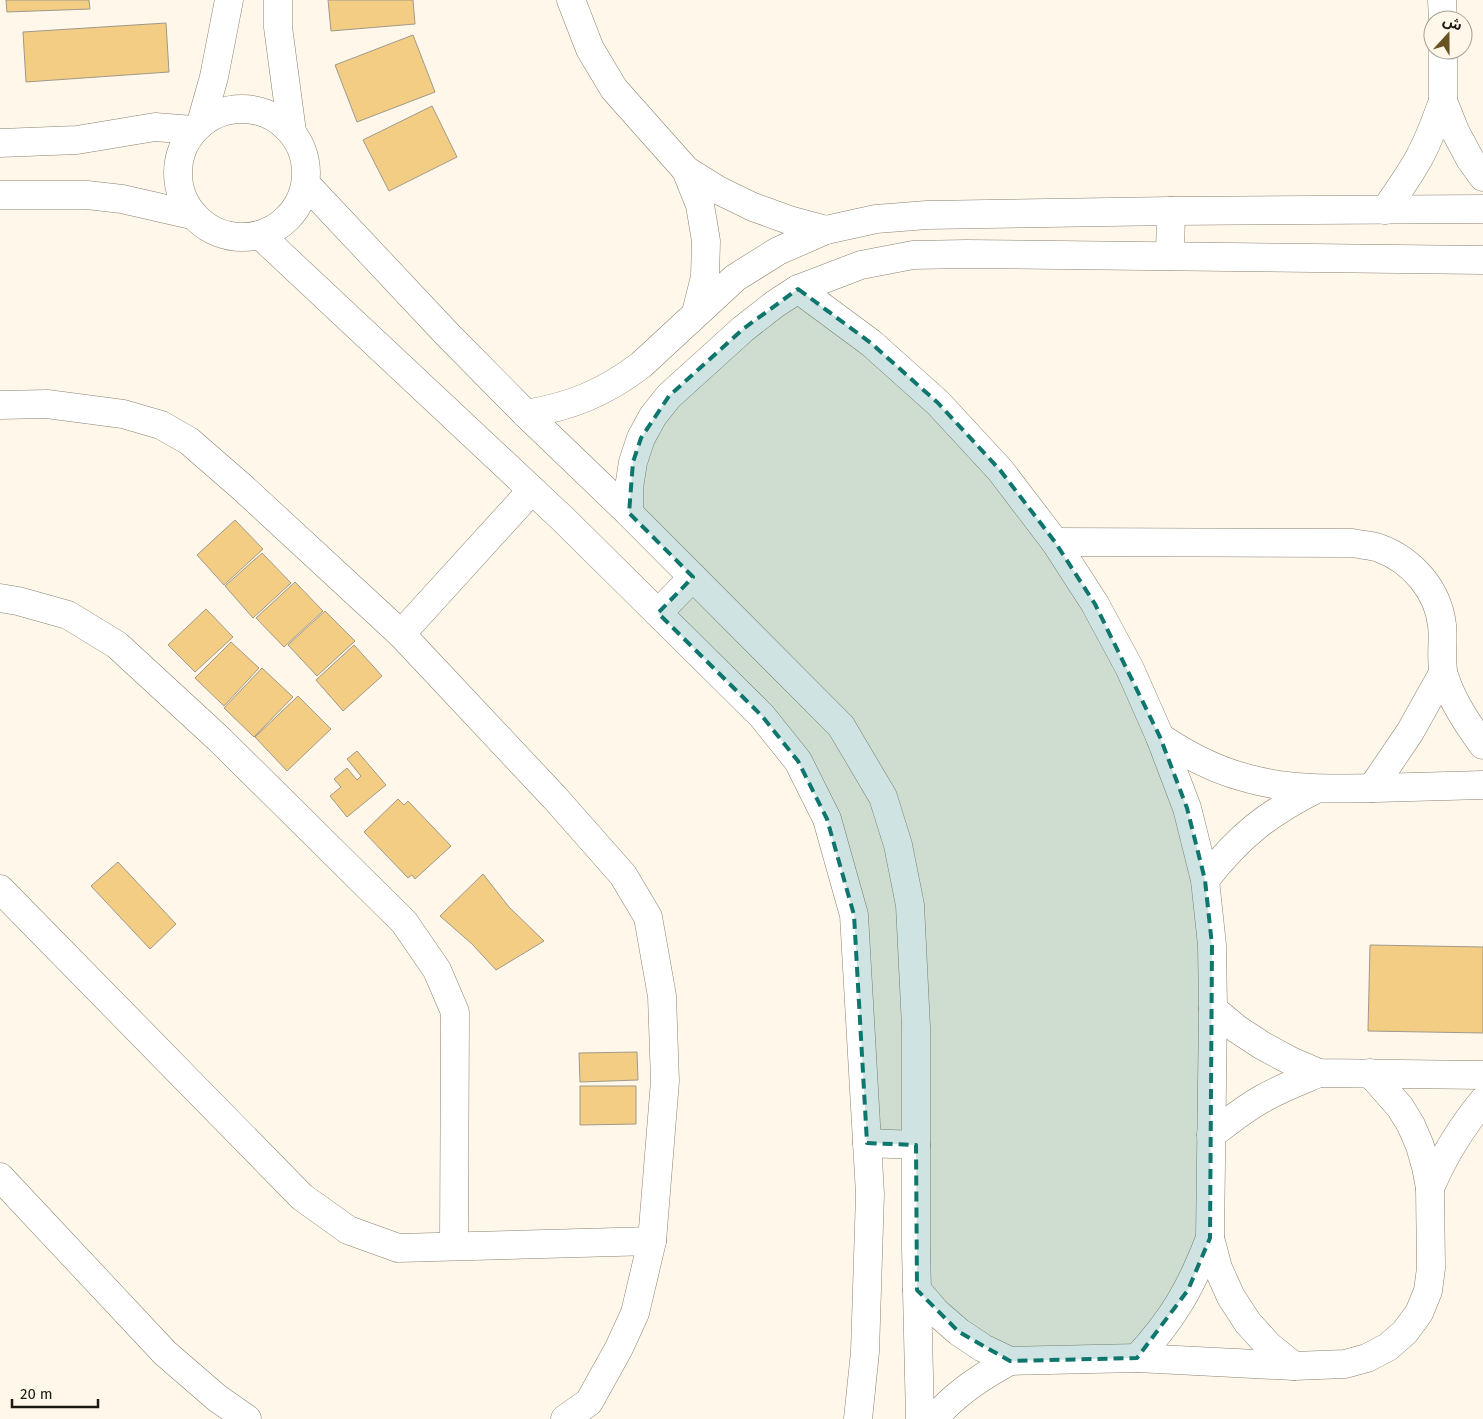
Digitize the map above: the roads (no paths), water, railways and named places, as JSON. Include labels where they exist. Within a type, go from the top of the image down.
[{"type":"street","points":[[3,139],[77,140],[155,127],[197,127],[215,114],[231,109],[248,109],[264,112],[279,120],[292,132],[302,147],[306,165],[306,184],[301,201],[291,216],[276,228],[260,235],[241,238],[223,235],[206,227],[192,215],[183,199],[178,182],[178,163],[184,145],[197,127],[214,78],[230,0]]},
{"type":"street","points":[[278,0],[278,27],[292,132]]},
{"type":"street","points":[[573,2],[590,48],[614,89],[686,170],[718,190],[753,207],[789,220],[826,230]]},
{"type":"street","points":[[1385,210],[1419,158],[1432,130],[1443,101],[1443,60]]},
{"type":"street","points":[[1443,101],[1455,131],[1470,159],[1483,177]]},
{"type":"street","points":[[686,170],[700,205],[706,241],[705,278],[696,313]]},
{"type":"street","points":[[306,184],[447,334],[841,726],[883,797],[898,846],[910,906],[916,1027],[917,1290],[920,1419]]},
{"type":"street","points":[[0,196],[96,196],[122,199],[192,215]]},
{"type":"street","points":[[526,414],[552,410],[578,402],[624,378],[641,365],[735,278],[778,251],[826,230],[876,219],[927,215],[1483,209]]},
{"type":"street","points":[[1170,211],[1170,256]]},
{"type":"street","points":[[260,235],[532,490],[658,613],[762,716],[798,761],[827,819],[854,915],[870,1194],[865,1352],[858,1419]]},
{"type":"street","points":[[629,513],[632,462],[641,438],[653,416],[669,396],[743,329],[798,289],[861,265],[913,255],[1483,260]]},
{"type":"street","points":[[798,289],[871,343],[938,403],[1000,470],[1055,542],[1095,604],[1130,669],[1160,738],[1187,808],[1205,880],[1212,945],[1213,1009],[1210,1238],[1218,1268],[1231,1297],[1248,1323],[1269,1346],[1294,1366]]},
{"type":"street","points":[[641,365],[669,396]]},
{"type":"street","points":[[0,405],[47,404],[123,414],[162,425],[189,441],[243,488],[401,634],[555,798],[623,875],[648,917],[662,996],[665,1081],[652,1241],[635,1314],[619,1348],[589,1402],[565,1419]]},
{"type":"street","points":[[401,634],[532,490]]},
{"type":"street","points":[[1055,542],[1353,543],[1379,548],[1402,559],[1422,576],[1435,598],[1442,624],[1443,673],[1457,705],[1474,734],[1483,745]]},
{"type":"street","points":[[658,613],[693,577]]},
{"type":"street","points":[[0,598],[68,615],[118,644],[219,739],[404,922],[437,970],[455,1012],[454,1246]]},
{"type":"street","points":[[1372,788],[1410,732],[1443,673]]},
{"type":"street","points":[[1160,738],[1187,755],[1218,769],[1283,786],[1316,789],[1483,785]]},
{"type":"street","points":[[1205,880],[1223,857],[1244,836],[1266,818],[1316,789]]},
{"type":"street","points":[[0,890],[302,1197],[348,1230],[398,1248],[652,1241]]},
{"type":"street","points":[[1213,1009],[1237,1029],[1263,1046],[1291,1061],[1320,1073]]},
{"type":"street","points":[[1211,1135],[1262,1099],[1290,1084],[1320,1073],[1483,1075]]},
{"type":"street","points":[[917,1290],[936,1312],[958,1332],[983,1348],[1010,1361],[1137,1358],[1294,1366],[1345,1364],[1367,1358],[1388,1347],[1406,1332],[1419,1313],[1428,1290],[1431,1268],[1430,1188],[1420,1146],[1411,1125],[1400,1107],[1370,1074]]},
{"type":"street","points":[[1430,1188],[1440,1163],[1454,1139],[1483,1101]]},
{"type":"street","points":[[867,1143],[916,1145]]},
{"type":"street","points":[[0,1176],[166,1353],[217,1398],[247,1419]]},
{"type":"street","points":[[1137,1358],[1173,1315],[1188,1290],[1210,1238]]},
{"type":"street","points":[[934,1419],[960,1394],[983,1376],[1010,1361]]}]
